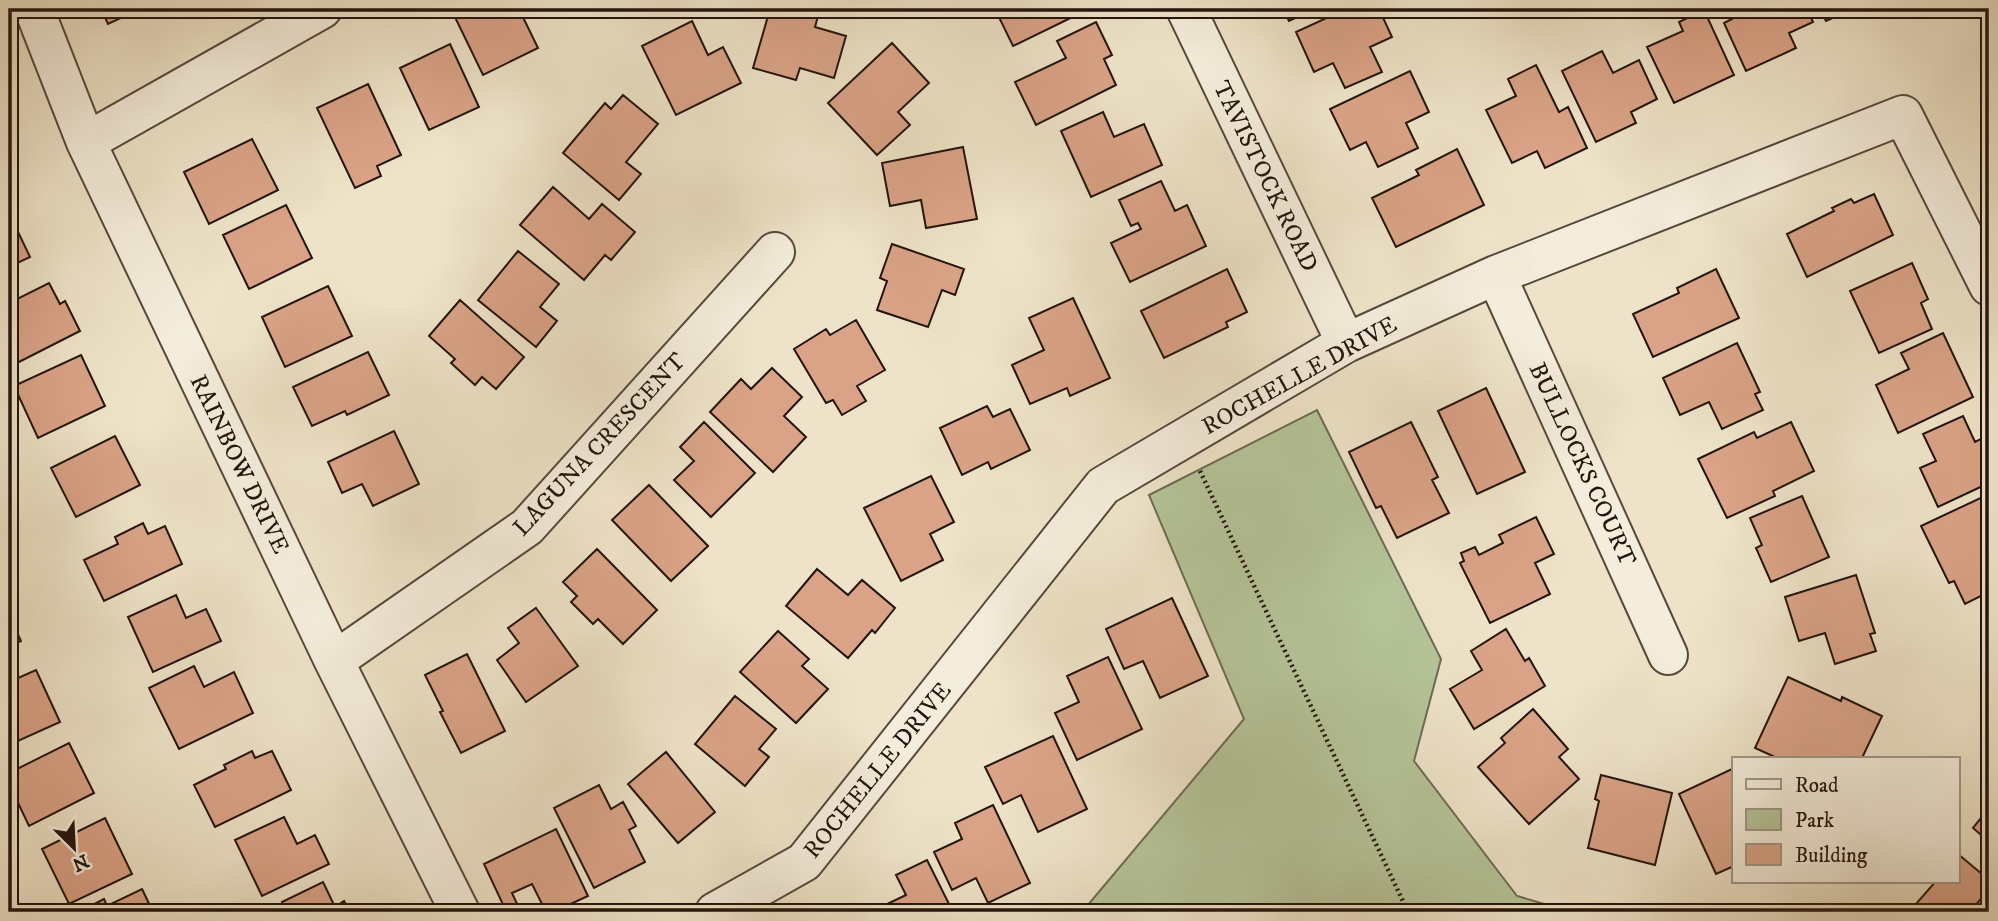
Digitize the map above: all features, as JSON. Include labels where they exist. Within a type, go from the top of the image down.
[{"type":"street","name":"RAINBOW DRIVE","points":[[34,9],[86,142],[334,661],[460,912]]},
{"type":"street","points":[[86,142],[322,9]]},
{"type":"street","name":"TAVISTOCK ROAD","points":[[1186,9],[1346,343]]},
{"type":"street","name":"ROCHELLE DRIVE","points":[[715,912],[804,862],[1103,486],[1346,343],[1496,275],[1903,115],[1989,286]]},
{"type":"street","name":"LAGUNA CRESCENT","points":[[334,661],[527,527],[775,253]]},
{"type":"street","name":"BULLOCKS COURT","points":[[1496,275],[1668,655]]},
{"type":"path","points":[[1185,438],[1408,912]]},
{"type":"green space","points":[[1317,410],[1441,659],[1414,761],[1517,896],[1571,912],[1082,912],[1244,719],[1149,495]]},
{"type":"building","points":[[101,9],[140,9],[108,24]]},
{"type":"building","points":[[519,9],[538,48],[483,75],[452,11]]},
{"type":"building","points":[[770,9],[820,9],[815,27],[846,36],[834,78],[800,68],[796,80],[753,68]]},
{"type":"building","points":[[995,9],[1089,9],[1013,46]]},
{"type":"building","points":[[1283,9],[1315,9],[1289,21]]},
{"type":"building","points":[[1346,9],[1379,9],[1392,37],[1370,47],[1382,72],[1345,88],[1333,63],[1314,72],[1296,32]]},
{"type":"building","points":[[1728,9],[1807,9],[1813,22],[1789,33],[1796,48],[1746,71],[1724,23],[1732,19]]},
{"type":"building","points":[[1820,9],[1853,9],[1826,21]]},
{"type":"building","points":[[1704,10],[1734,75],[1674,103],[1647,47],[1683,31],[1679,22]]},
{"type":"building","points":[[692,21],[708,55],[723,47],[741,83],[676,115],[642,46]]},
{"type":"building","points":[[1096,22],[1112,55],[1104,59],[1116,85],[1036,125],[1015,82],[1066,58],[1057,41]]},
{"type":"building","points":[[892,43],[929,83],[898,112],[910,125],[877,155],[828,103]]},
{"type":"building","points":[[450,44],[479,107],[429,130],[400,68]]},
{"type":"building","points":[[1602,51],[1613,73],[1639,60],[1657,99],[1631,112],[1636,123],[1596,142],[1562,71]]},
{"type":"building","points":[[1536,65],[1559,112],[1568,107],[1587,148],[1545,168],[1537,151],[1512,163],[1486,110],[1516,96],[1508,79]]},
{"type":"building","points":[[1410,71],[1429,112],[1406,123],[1418,148],[1378,167],[1366,142],[1350,150],[1330,109]]},
{"type":"building","points":[[368,84],[401,155],[377,166],[381,176],[355,188],[317,108]]},
{"type":"building","points":[[623,95],[658,124],[626,162],[641,174],[619,200],[563,153],[605,103],[611,109]]},
{"type":"building","points":[[1103,112],[1114,137],[1144,124],[1162,165],[1091,197],[1061,131]]},
{"type":"building","points":[[252,139],[278,190],[209,224],[184,172]]},
{"type":"building","points":[[963,147],[977,219],[926,228],[921,200],[890,206],[882,163]]},
{"type":"building","points":[[1457,149],[1484,205],[1396,247],[1372,198],[1419,175],[1416,170]]},
{"type":"building","points":[[1161,181],[1175,211],[1187,205],[1206,246],[1130,282],[1111,243],[1141,229],[1138,223],[1131,226],[1119,200]]},
{"type":"building","points":[[553,187],[589,219],[602,204],[635,232],[611,260],[605,255],[584,280],[520,225]]},
{"type":"building","points":[[1874,194],[1893,235],[1807,277],[1787,234],[1834,211],[1832,208],[1851,199],[1854,203]]},
{"type":"building","points":[[286,205],[312,258],[249,289],[223,235]]},
{"type":"building","points":[[9,213],[30,257],[9,267]]},
{"type":"building","points":[[892,244],[964,269],[955,295],[942,290],[928,327],[877,310],[887,281],[880,278]]},
{"type":"building","points":[[518,251],[559,284],[540,307],[557,321],[536,347],[478,300]]},
{"type":"building","points":[[1912,263],[1928,299],[1921,303],[1932,329],[1879,353],[1850,291]]},
{"type":"building","points":[[1227,269],[1247,312],[1226,322],[1228,327],[1164,358],[1141,311]]},
{"type":"building","points":[[1716,269],[1739,318],[1653,357],[1633,314],[1679,293],[1677,288]]},
{"type":"building","points":[[49,283],[60,304],[65,301],[80,331],[9,367],[9,303]]},
{"type":"building","points":[[328,286],[352,336],[285,367],[262,317]]},
{"type":"building","points":[[1073,298],[1110,378],[1070,396],[1067,388],[1030,404],[1012,365],[1044,350],[1029,318]]},
{"type":"building","points":[[460,300],[524,357],[496,389],[482,377],[475,385],[451,363],[455,359],[429,336]]},
{"type":"building","points":[[856,320],[885,370],[857,386],[866,401],[842,415],[833,400],[826,403],[794,349],[826,329],[830,335]]},
{"type":"building","points":[[1943,333],[1973,397],[1898,433],[1876,385],[1909,369],[1901,353]]},
{"type":"building","points":[[1737,343],[1760,392],[1755,394],[1763,410],[1722,429],[1709,402],[1680,415],[1663,378]]},
{"type":"building","points":[[368,352],[389,395],[347,415],[345,411],[312,426],[293,387]]},
{"type":"building","points":[[81,355],[105,406],[38,438],[14,386]]},
{"type":"building","points":[[772,368],[802,397],[784,416],[806,437],[773,472],[710,412],[741,379],[751,389]]},
{"type":"building","points":[[1486,388],[1525,472],[1477,494],[1438,411]]},
{"type":"building","points":[[987,406],[993,417],[1010,409],[1030,450],[991,469],[988,462],[962,475],[940,428]]},
{"type":"building","points":[[1963,416],[1975,442],[1989,435],[1989,483],[1938,507],[1920,468],[1936,461],[1923,434]]},
{"type":"building","points":[[704,422],[755,473],[711,517],[674,480],[694,461],[680,447]]},
{"type":"building","points":[[1411,422],[1438,477],[1432,480],[1449,513],[1397,538],[1381,506],[1376,508],[1349,452]]},
{"type":"building","points":[[1791,422],[1814,471],[1773,491],[1775,496],[1727,518],[1698,459],[1754,432],[1757,438]]},
{"type":"building","points":[[394,431],[419,484],[373,506],[362,484],[342,493],[328,462]]},
{"type":"building","points":[[115,436],[140,485],[76,517],[51,468]]},
{"type":"building","points":[[931,476],[954,522],[930,534],[943,560],[901,581],[864,508]]},
{"type":"building","points":[[649,485],[708,546],[671,581],[612,520]]},
{"type":"building","points":[[1989,494],[1989,592],[1965,604],[1954,581],[1949,583],[1921,526]]},
{"type":"building","points":[[1802,496],[1829,557],[1771,582],[1756,548],[1762,545],[1750,518]]},
{"type":"building","points":[[1536,517],[1554,554],[1535,563],[1550,594],[1490,623],[1460,563],[1464,561],[1461,553],[1475,547],[1479,555],[1503,543],[1499,535]]},
{"type":"building","points":[[143,523],[148,534],[165,526],[182,564],[104,601],[84,560],[118,544],[115,537]]},
{"type":"building","points":[[597,549],[657,610],[623,644],[598,619],[593,624],[571,602],[577,596],[563,582]]},
{"type":"building","points":[[817,569],[848,595],[862,580],[895,608],[875,633],[872,630],[848,658],[786,606]]},
{"type":"building","points":[[1856,575],[1875,633],[1870,634],[1876,651],[1835,664],[1825,633],[1799,641],[1785,597]]},
{"type":"building","points":[[176,595],[186,618],[206,609],[221,641],[153,672],[128,617]]},
{"type":"building","points":[[1172,598],[1208,676],[1160,698],[1143,661],[1124,669],[1106,629]]},
{"type":"building","points":[[536,608],[578,666],[526,702],[497,660],[519,643],[508,628]]},
{"type":"building","points":[[9,615],[21,641],[9,647]]},
{"type":"building","points":[[1506,629],[1525,661],[1529,658],[1545,686],[1474,729],[1450,689],[1482,670],[1471,651]]},
{"type":"building","points":[[778,631],[809,659],[802,666],[828,689],[796,723],[740,672]]},
{"type":"building","points":[[467,654],[505,731],[461,753],[425,675]]},
{"type":"building","points":[[1108,657],[1142,729],[1077,760],[1055,713],[1079,702],[1067,676]]},
{"type":"building","points":[[194,666],[204,687],[234,672],[253,713],[179,749],[149,688]]},
{"type":"building","points":[[36,670],[60,722],[9,745],[9,682]]},
{"type":"building","points":[[1788,677],[1841,701],[1842,697],[1882,716],[1862,757],[1775,757],[1755,748]]},
{"type":"building","points":[[735,696],[776,729],[759,749],[769,757],[745,786],[695,744]]},
{"type":"building","points":[[1533,709],[1568,749],[1559,757],[1579,779],[1529,824],[1478,767],[1505,743],[1501,738]]},
{"type":"building","points":[[1053,736],[1087,809],[1038,832],[1021,795],[1003,804],[985,767]]},
{"type":"building","points":[[69,743],[94,793],[29,826],[9,784],[9,773]]},
{"type":"building","points":[[252,751],[255,758],[272,751],[291,790],[215,827],[194,785],[226,769],[224,765]]},
{"type":"building","points":[[666,752],[715,812],[678,843],[628,784]]},
{"type":"building","points":[[1732,769],[1732,867],[1716,874],[1679,794]]},
{"type":"building","points":[[1601,775],[1672,793],[1655,865],[1588,848],[1599,801],[1595,799]]},
{"type":"building","points":[[599,785],[611,809],[623,802],[636,826],[629,830],[645,862],[594,888],[554,808]]},
{"type":"building","points":[[993,805],[1030,883],[988,903],[976,878],[952,890],[934,852],[962,839],[955,823]]},
{"type":"building","points":[[1989,808],[1989,842],[1973,828]]},
{"type":"building","points":[[284,817],[297,844],[315,835],[329,864],[262,896],[235,840]]},
{"type":"building","points":[[105,818],[132,874],[69,904],[42,849]]},
{"type":"building","points":[[556,829],[588,896],[553,912],[546,912],[532,884],[512,893],[518,906],[506,911],[484,864]]},
{"type":"building","points":[[1960,856],[1989,880],[1989,889],[1970,912],[1909,912],[1934,883],[1960,883]]},
{"type":"building","points":[[927,860],[953,912],[884,912],[881,907],[906,895],[896,875]]},
{"type":"building","points":[[323,882],[335,907],[344,901],[350,912],[287,912],[282,902]]},
{"type":"building","points":[[142,889],[153,912],[83,910],[104,899],[107,906]]}]
